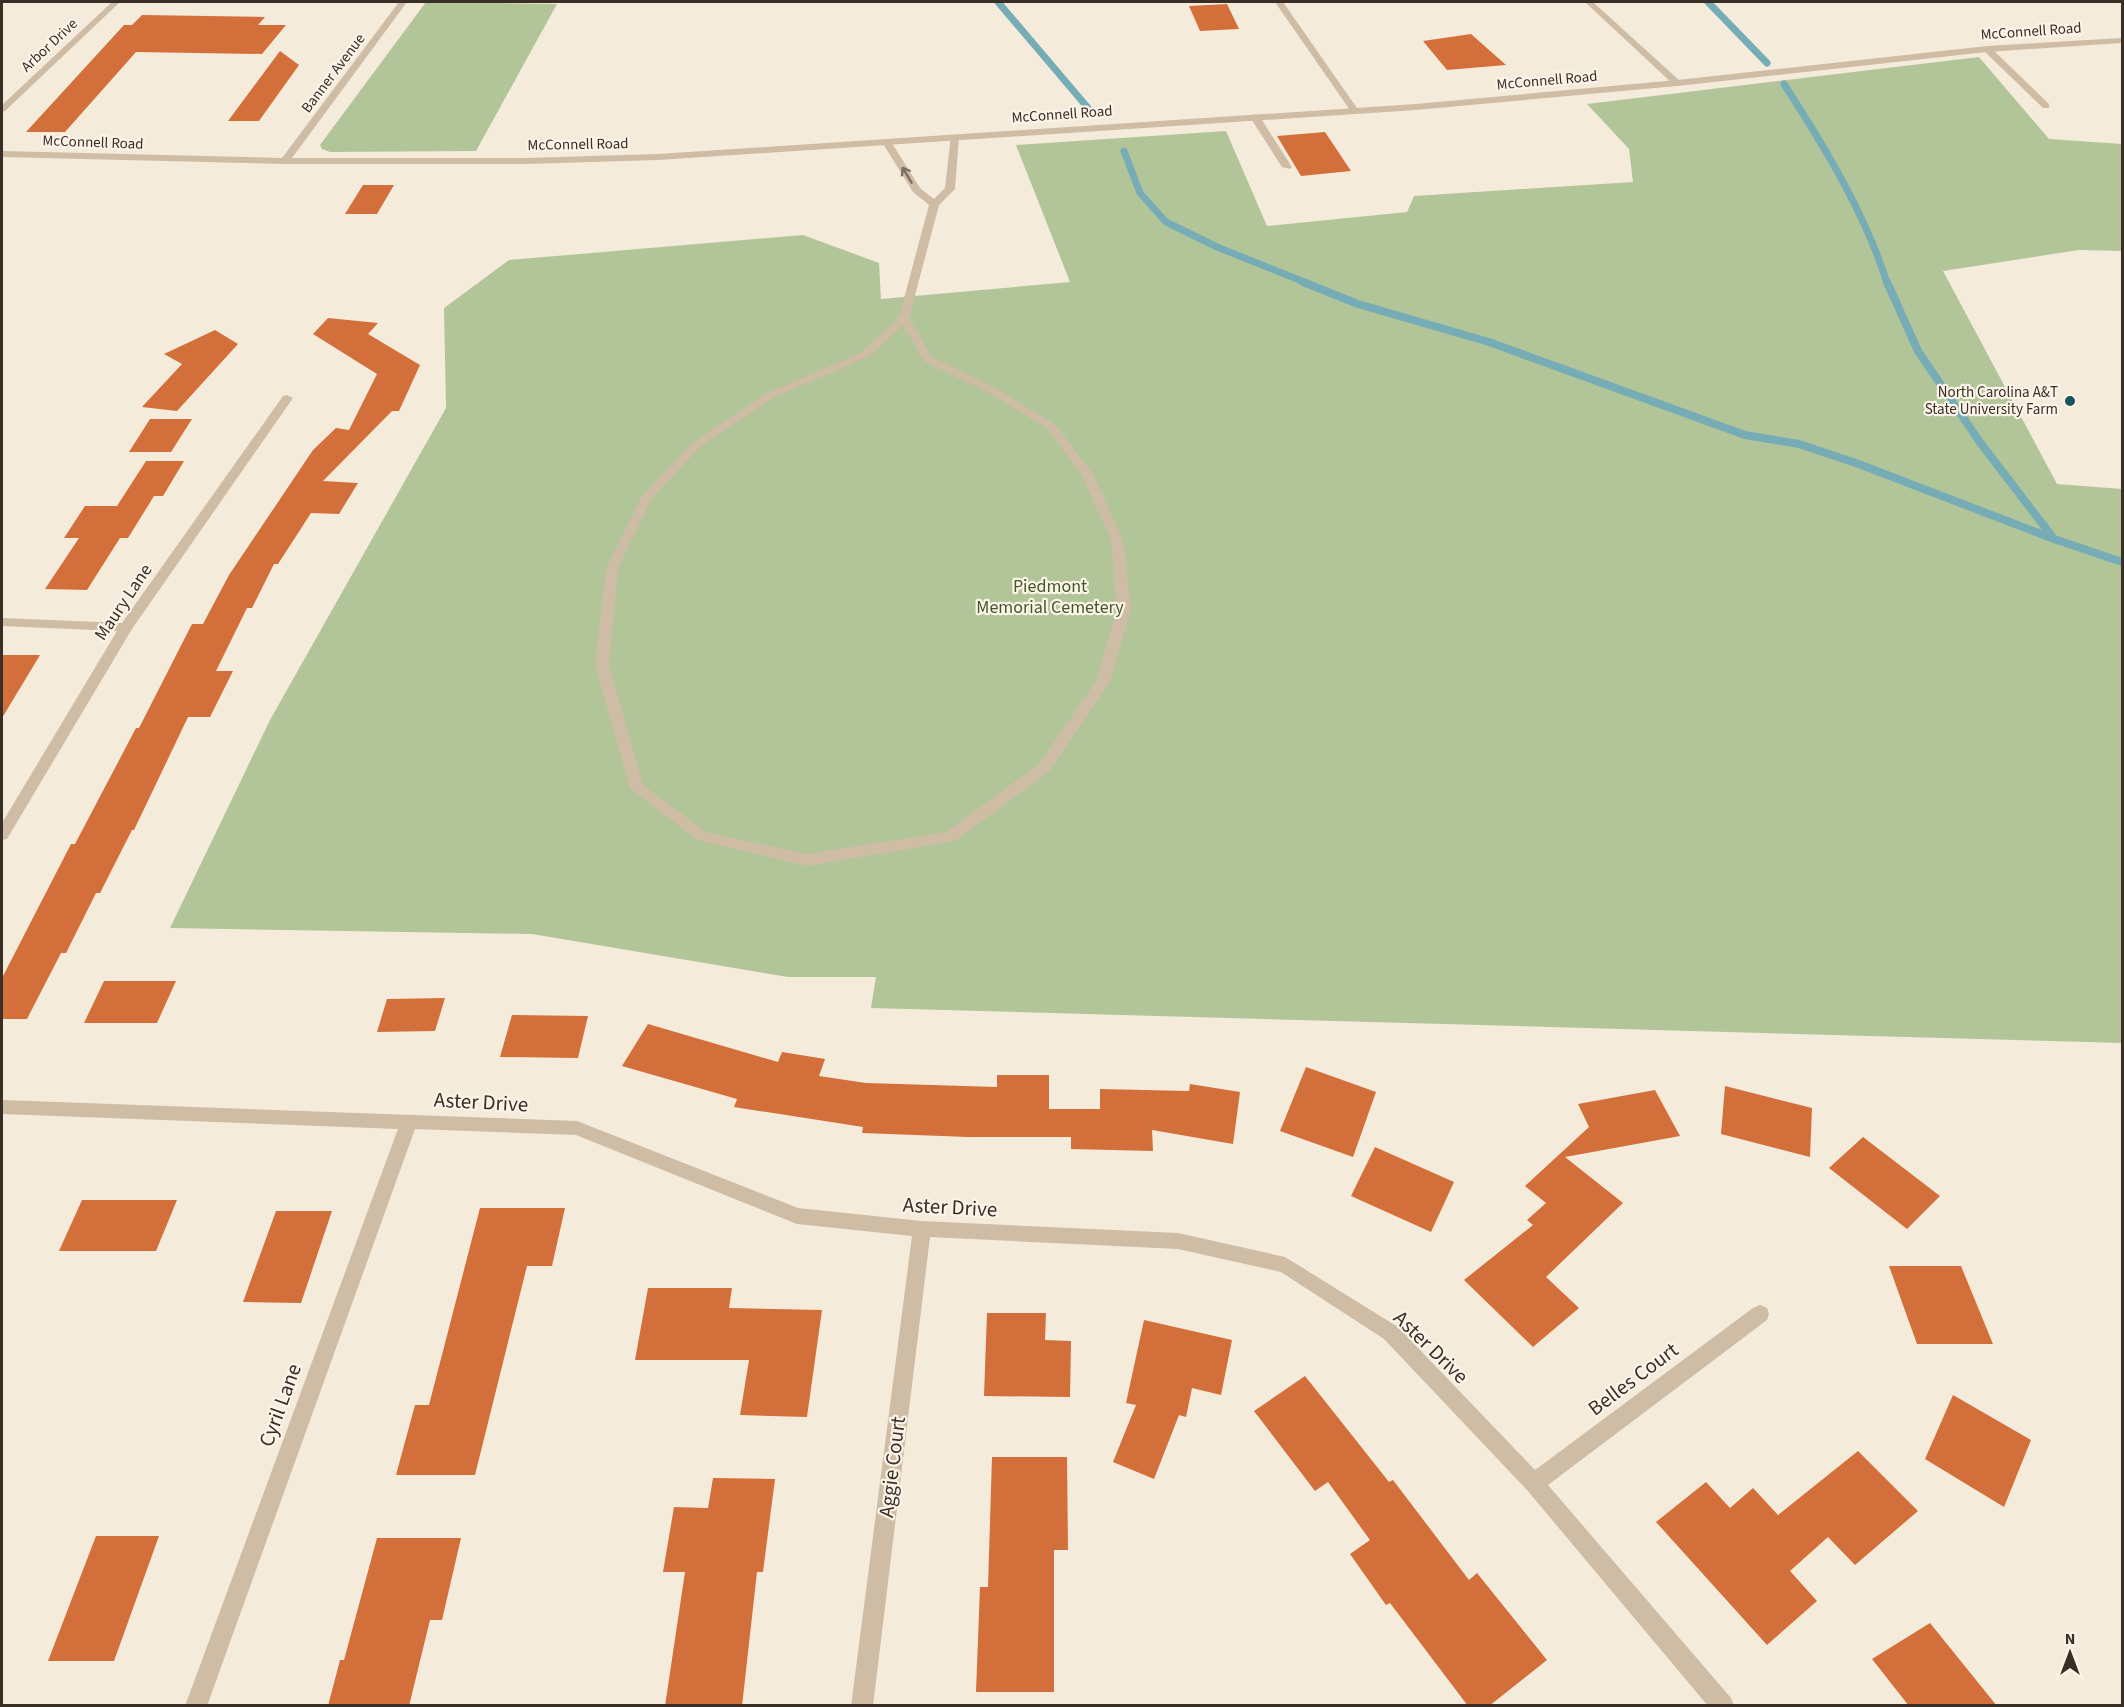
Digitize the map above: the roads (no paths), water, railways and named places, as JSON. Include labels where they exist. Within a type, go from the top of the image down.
[{"type":"street","name":"Arbor Drive","points":[[2,109],[116,2]]},
{"type":"street","name":"Banner Avenue","points":[[285,161],[403,2]]},
{"type":"street","points":[[1279,2],[1355,111]]},
{"type":"street","points":[[1589,2],[1677,83]]},
{"type":"street","name":"McConnell Road","points":[[2,153],[285,161],[583,160],[723,153],[1355,111],[1677,83],[1987,49],[2122,41]]},
{"type":"street","points":[[1987,49],[2046,106]]},
{"type":"street","points":[[1256,117],[1287,167]]},
{"type":"street","points":[[904,318],[928,359],[993,391],[1051,426],[1087,474],[1117,540],[1124,609],[1103,682],[1044,768],[950,837],[807,860],[702,836],[637,788],[602,665],[612,568],[647,497],[696,445],[769,396],[866,354],[904,318],[934,204],[951,189],[954,137]]},
{"type":"street","points":[[887,142],[916,190],[934,204]]},
{"type":"street","name":"Maury Lane","points":[[2,835],[126,627],[287,398]]},
{"type":"street","points":[[2,622],[126,627]]},
{"type":"street","name":"Aster Drive","points":[[2,1107],[577,1128],[797,1216],[922,1229],[1178,1240],[1285,1264],[1390,1333],[1534,1483],[1723,1706]]},
{"type":"street","name":"Cyril Lane","points":[[196,1706],[409,1121]]},
{"type":"street","name":"Aggie Court","points":[[862,1706],[922,1229]]},
{"type":"street","name":"Belles Court","points":[[1534,1483],[1760,1314]]},
{"type":"waterway","points":[[998,2],[1088,108]]},
{"type":"waterway","points":[[1708,2],[1767,63]]},
{"type":"waterway","points":[[1784,84],[1842,180],[1867,231],[1887,283]]},
{"type":"waterway","points":[[1124,151],[1140,193],[1166,222],[1217,247],[1307,283]]},
{"type":"waterway","points":[[1303,282],[1358,304],[1489,342],[1745,435],[1799,444],[1856,463],[2054,539]]},
{"type":"waterway","points":[[1887,282],[1918,351],[1979,441],[2054,539]]},
{"type":"waterway","points":[[2054,539],[2122,562]]},
{"type":"place","name":"North Carolina A&T State University Farm","points":[[2070,401]]},
{"type":"park label","name":"Piedmont Memorial Cemetery","points":[[1050,596]]}]
